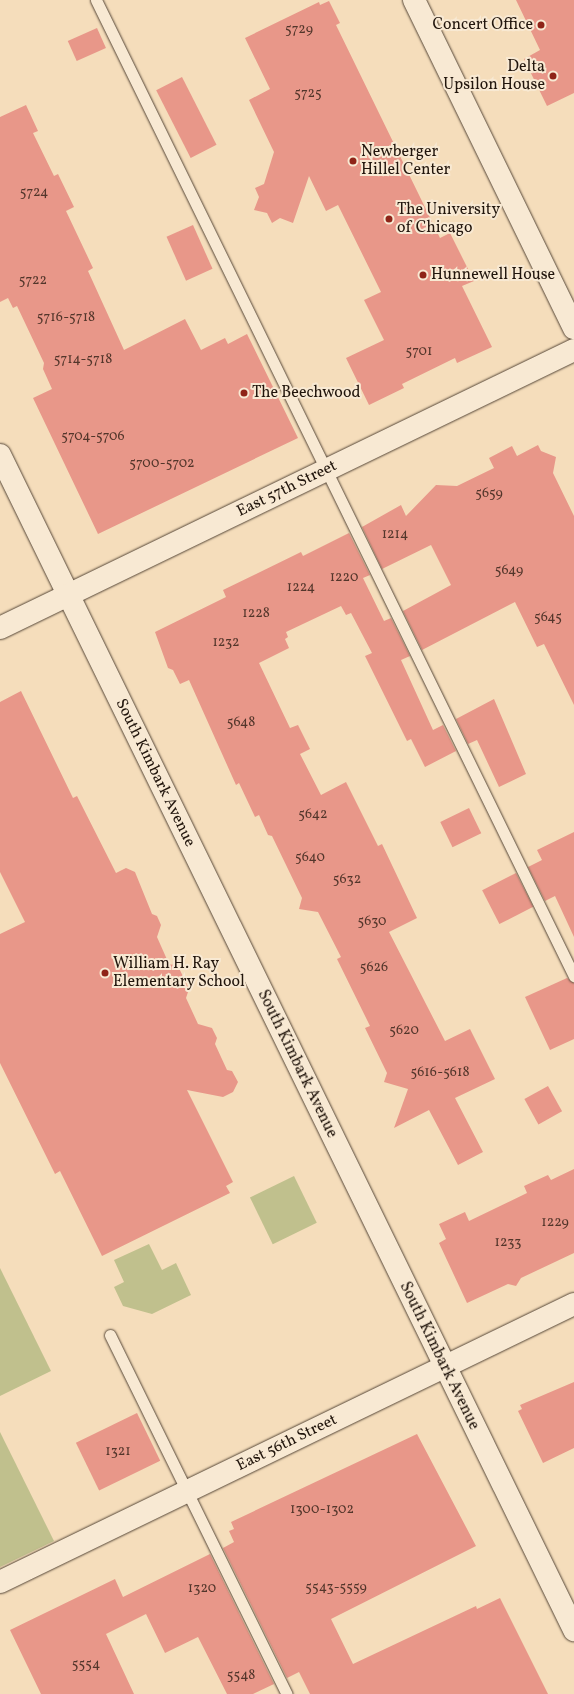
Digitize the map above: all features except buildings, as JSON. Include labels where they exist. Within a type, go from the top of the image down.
[{"type":"street","points":[[414,0],[574,328]]},
{"type":"street","name":"East 57th Street","points":[[0,628],[574,350]]},
{"type":"street","name":"South Kimbark Avenue","points":[[0,455],[574,1630]]},
{"type":"street","name":"East 56th Street","points":[[0,1582],[574,1304]]},
{"type":"lane","points":[[96,0],[574,976]]},
{"type":"lane","points":[[110,1335],[287,1694]]},
{"type":"green space","points":[[294,1176],[317,1223],[273,1244],[250,1197]]},
{"type":"green space","points":[[149,1244],[162,1270],[176,1263],[191,1295],[152,1314],[123,1306],[114,1287],[124,1282],[114,1260]]},
{"type":"green space","points":[[0,1268],[51,1371],[0,1396]]},
{"type":"green space","points":[[0,1432],[54,1541],[0,1567]]},
{"type":"place","name":"Concert Office","points":[[541,25]]},
{"type":"place","name":"Delta Upsilon House","points":[[553,76]]},
{"type":"place","name":"Newberger Hillel Center","points":[[353,161]]},
{"type":"place","name":"The University of Chicago","points":[[389,219]]},
{"type":"place","name":"Hunnewell House","points":[[423,275]]},
{"type":"place","name":"The Beechwood","points":[[244,393]]},
{"type":"place","name":"William H. Ray Elementary School","points":[[105,973]]}]
